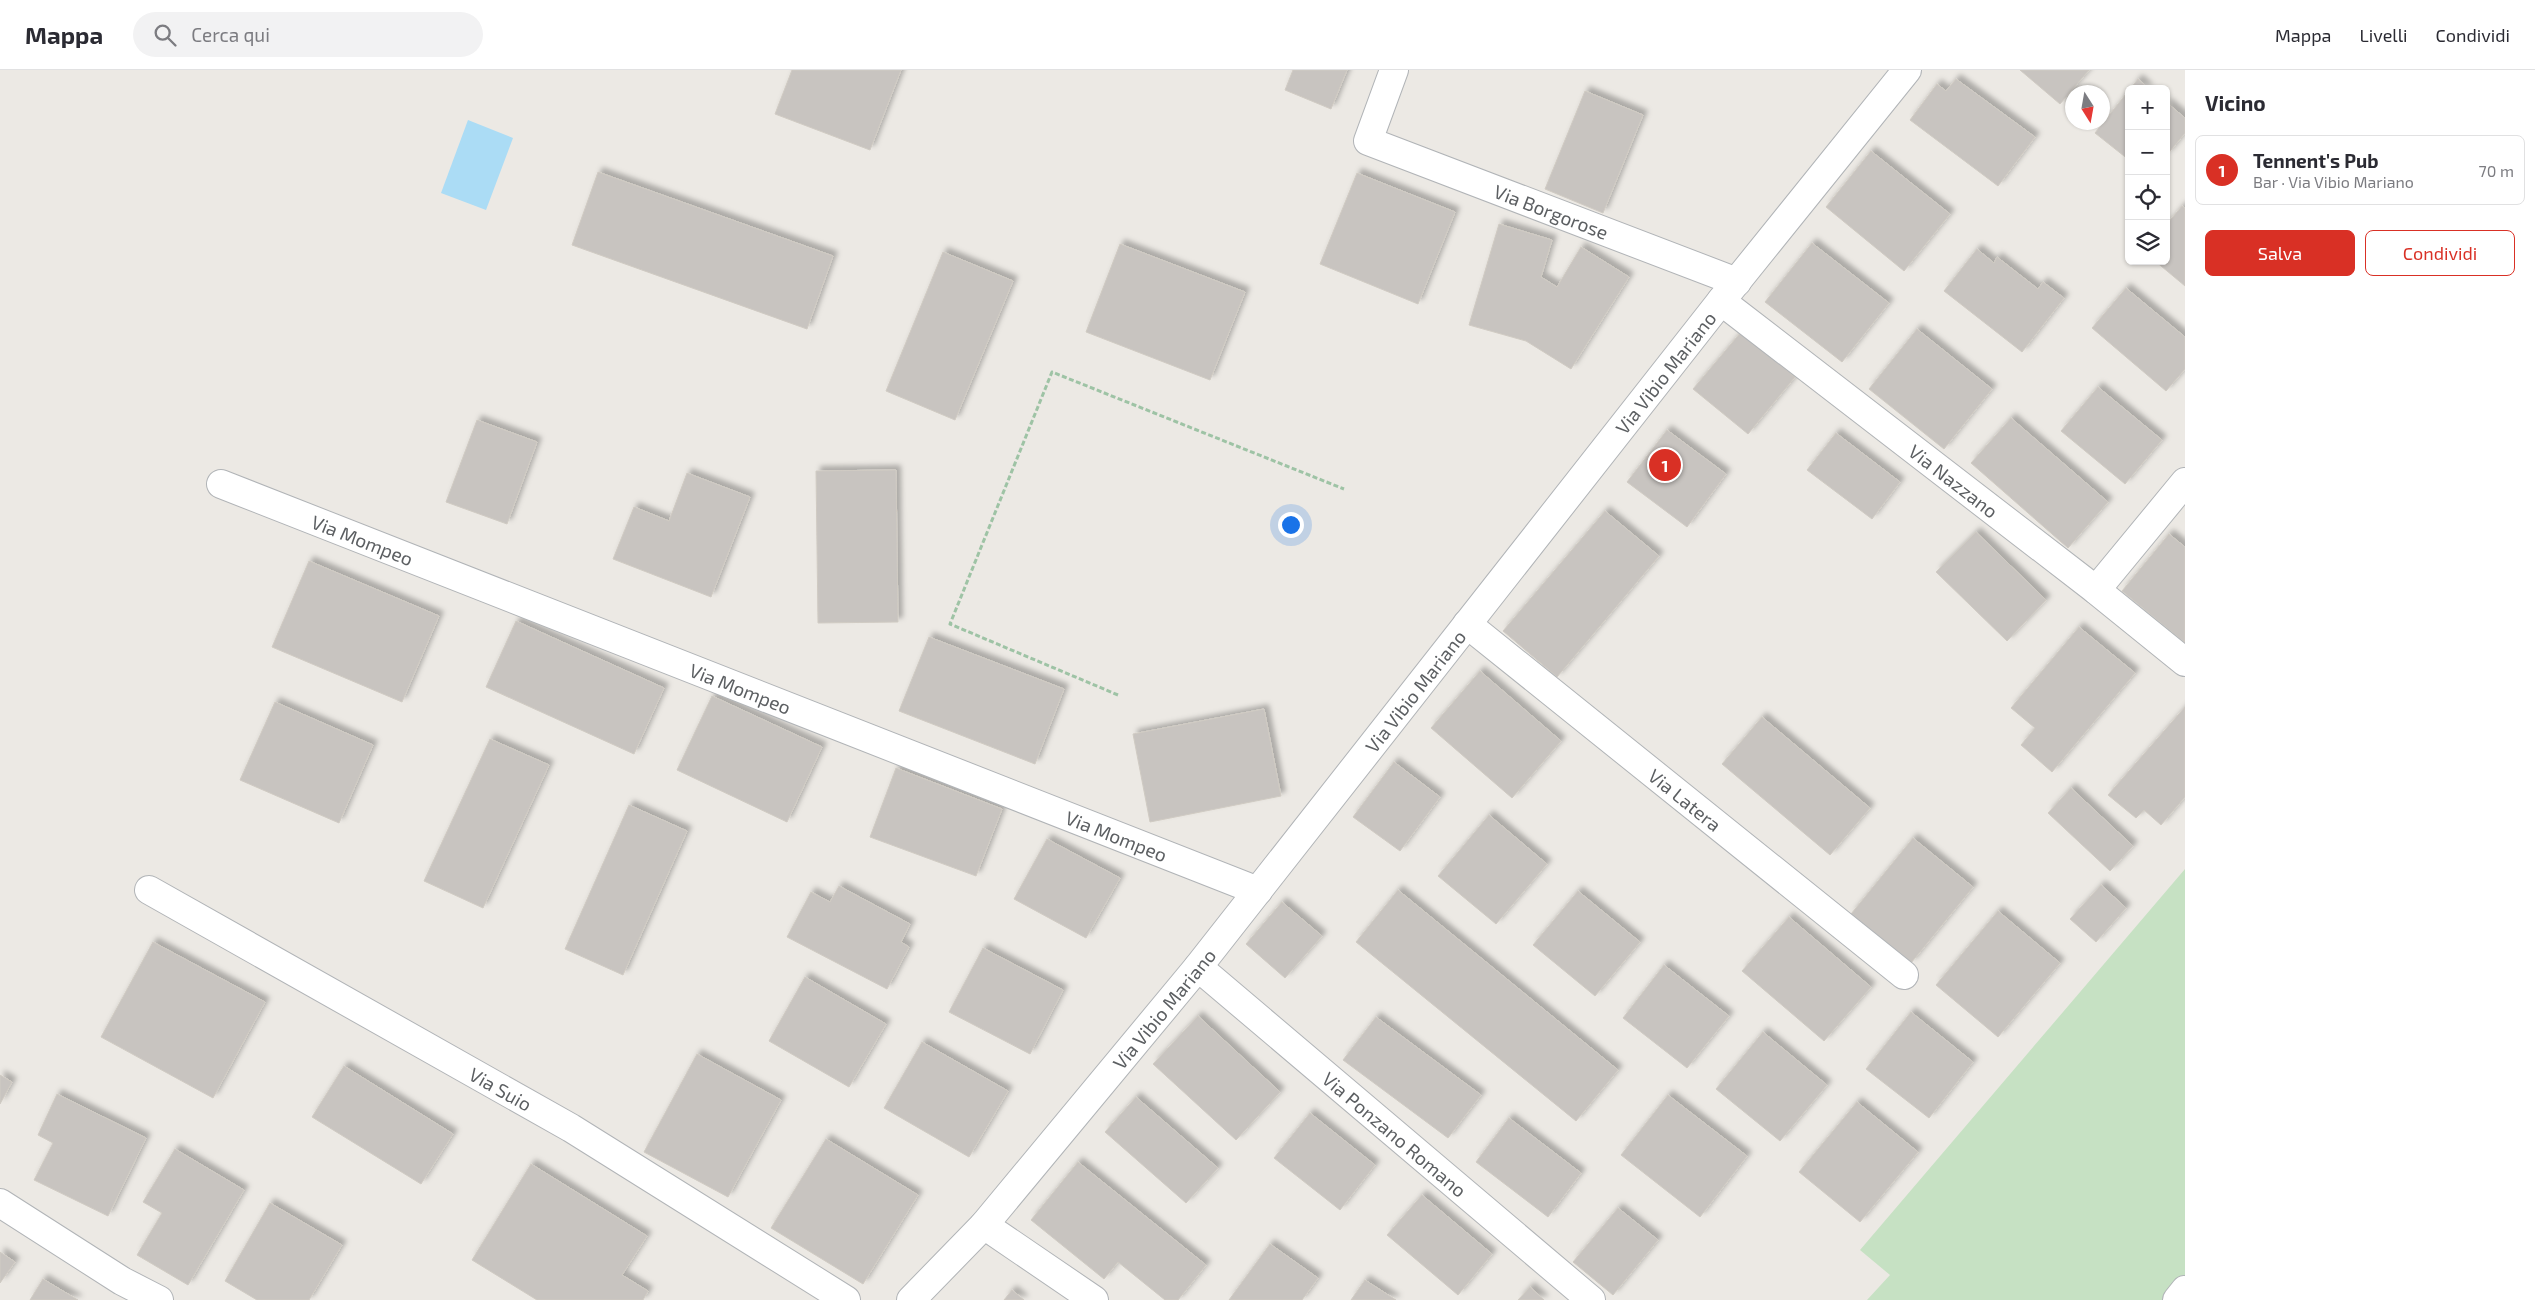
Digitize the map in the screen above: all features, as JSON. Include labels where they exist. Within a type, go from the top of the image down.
[{"type":"street","name":"Via Borgorose","points":[[1394,70],[1368,141],[1729,291]]},
{"type":"street","name":"Via Vibio Mariano","points":[[911,1300],[984,1225],[1198,967],[1729,291],[1907,70]]},
{"type":"street","name":"Via Nazzano","points":[[1729,291],[2185,662]]},
{"type":"street","points":[[2096,590],[2185,482]]},
{"type":"street","name":"Via Mompeo","points":[[221,484],[1258,890]]},
{"type":"street","name":"Via Latera","points":[[1467,624],[1904,975]]},
{"type":"street","name":"Via Suio","points":[[148,890],[571,1128],[846,1300]]},
{"type":"street","name":"Via Ponzano Romano","points":[[1198,967],[1591,1300]]},
{"type":"street","points":[[0,1203],[122,1281],[159,1300]]},
{"type":"street","points":[[984,1225],[1094,1300]]},
{"type":"street","points":[[2177,1300],[2185,1290]]},
{"type":"path","points":[[1118,695],[950,624],[1052,372],[1344,489]]},
{"type":"green space","points":[[2185,869],[2185,1300],[1867,1300],[1890,1275],[1860,1250]]},
{"type":"water","points":[[468,120],[513,138],[486,210],[441,193]]},
{"type":"building","points":[[792,70],[901,70],[870,150],[775,114]]},
{"type":"building","points":[[1293,70],[1347,70],[1331,109],[1285,90]]},
{"type":"building","points":[[2020,70],[2089,70],[2076,85],[2065,85],[2065,98],[2060,104]]},
{"type":"building","points":[[1956,79],[2035,137],[1998,186],[1910,120],[1937,84],[1946,91]]},
{"type":"building","points":[[2138,79],[2145,85],[2133,85]]},
{"type":"building","points":[[1585,91],[1643,115],[1603,213],[1545,189]]},
{"type":"building","points":[[2125,95],[2125,157],[2095,133],[2097,130],[2110,130],[2110,114]]},
{"type":"building","points":[[2170,105],[2185,118],[2185,133],[2170,151]]},
{"type":"building","points":[[1871,151],[1950,214],[1904,271],[1826,207]]},
{"type":"building","points":[[598,172],[833,256],[807,329],[572,245]]},
{"type":"building","points":[[1357,173],[1455,212],[1418,304],[1320,264]]},
{"type":"building","points":[[2182,206],[2185,208],[2185,286],[2160,265],[2170,265],[2170,220]]},
{"type":"building","points":[[1499,224],[1552,240],[1541,277],[1557,287],[1581,247],[1629,277],[1571,369],[1526,341],[1469,325]]},
{"type":"building","points":[[1812,243],[1889,303],[1842,362],[1765,302]]},
{"type":"building","points":[[1120,244],[1245,292],[1210,380],[1086,332]]},
{"type":"building","points":[[1977,249],[1994,263],[1997,257],[2038,289],[2043,282],[2064,298],[2022,352],[1944,291]]},
{"type":"building","points":[[943,252],[1013,281],[955,420],[886,391]]},
{"type":"building","points":[[2126,288],[2185,337],[2185,369],[2166,391],[2092,328]]},
{"type":"building","points":[[1917,329],[1992,389],[1944,449],[1869,389]]},
{"type":"building","points":[[1741,332],[1795,377],[1748,434],[1693,389]]},
{"type":"building","points":[[2098,387],[2162,440],[2125,484],[2061,431]]},
{"type":"building","points":[[2011,418],[2108,502],[2068,548],[1971,463]]},
{"type":"building","points":[[477,420],[537,442],[507,524],[446,502]]},
{"type":"building","points":[[1667,430],[1726,474],[1687,527],[1627,482]]},
{"type":"building","points":[[1836,433],[1900,482],[1872,519],[1807,470]]},
{"type":"building","points":[[896,470],[898,622],[818,623],[816,471]]},
{"type":"building","points":[[687,473],[750,497],[711,597],[613,559],[634,507],[669,521]]},
{"type":"building","points":[[1605,511],[1659,556],[1557,677],[1503,631]]},
{"type":"building","points":[[1976,532],[2046,600],[2007,641],[1936,572]]},
{"type":"building","points":[[2169,534],[2185,547],[2185,643],[2122,591]]},
{"type":"building","points":[[309,561],[439,616],[402,702],[272,647]]},
{"type":"building","points":[[516,621],[664,688],[634,754],[486,687]]},
{"type":"building","points":[[2079,627],[2135,673],[2052,772],[2021,745],[2035,728],[2011,708]]},
{"type":"building","points":[[929,637],[1064,689],[1035,764],[899,711]]},
{"type":"building","points":[[1480,671],[1561,741],[1512,798],[1431,728]]},
{"type":"building","points":[[712,696],[822,747],[787,822],[677,770]]},
{"type":"building","points":[[275,702],[373,745],[339,823],[240,780]]},
{"type":"building","points":[[2185,707],[2185,797],[2161,825],[2144,810],[2136,818],[2108,795]]},
{"type":"building","points":[[1264,709],[1281,796],[1150,822],[1133,734]]},
{"type":"building","points":[[1762,717],[1870,808],[1830,855],[1722,764]]},
{"type":"building","points":[[490,739],[549,765],[483,908],[424,881]]},
{"type":"building","points":[[1394,762],[1440,797],[1400,851],[1353,817]]},
{"type":"building","points":[[896,768],[1002,809],[976,876],[870,837]]},
{"type":"building","points":[[2071,788],[2133,846],[2110,871],[2048,813]]},
{"type":"building","points":[[629,805],[687,831],[623,975],[565,949]]},
{"type":"building","points":[[1489,815],[1547,864],[1496,924],[1438,876]]},
{"type":"building","points":[[1913,838],[1973,887],[1911,963],[1851,914]]},
{"type":"building","points":[[1047,839],[1120,878],[1086,938],[1014,899]]},
{"type":"building","points":[[2101,885],[2126,908],[2096,942],[2070,919]]},
{"type":"building","points":[[839,886],[910,924],[901,942],[909,947],[887,989],[787,937],[811,892],[830,902]]},
{"type":"building","points":[[1398,890],[1618,1070],[1576,1121],[1356,942]]},
{"type":"building","points":[[1578,891],[1640,942],[1595,996],[1533,945]]},
{"type":"building","points":[[1282,902],[1322,936],[1285,978],[1246,944]]},
{"type":"building","points":[[1998,911],[2060,963],[1998,1037],[1936,985]]},
{"type":"building","points":[[1789,917],[1871,987],[1824,1041],[1742,971]]},
{"type":"building","points":[[153,942],[265,1002],[213,1098],[101,1037]]},
{"type":"building","points":[[983,948],[1063,990],[1030,1054],[949,1012]]},
{"type":"building","points":[[1664,965],[1729,1016],[1687,1068],[1623,1018]]},
{"type":"building","points":[[805,977],[886,1024],[849,1087],[769,1041]]},
{"type":"building","points":[[1911,1012],[1973,1062],[1929,1118],[1866,1069]]},
{"type":"building","points":[[1198,1016],[1280,1092],[1236,1140],[1153,1064]]},
{"type":"building","points":[[1376,1017],[1481,1095],[1448,1138],[1343,1060]]},
{"type":"building","points":[[1763,1032],[1827,1085],[1780,1141],[1716,1089]]},
{"type":"building","points":[[922,1042],[1008,1091],[969,1157],[884,1108]]},
{"type":"building","points":[[697,1054],[781,1100],[728,1197],[644,1152]]},
{"type":"building","points":[[344,1066],[453,1134],[421,1184],[312,1117]]},
{"type":"building","points":[[0,1075],[12,1082],[0,1104]]},
{"type":"building","points":[[57,1094],[146,1138],[108,1216],[34,1180],[53,1143],[38,1135]]},
{"type":"building","points":[[1668,1095],[1747,1156],[1700,1217],[1621,1155]]},
{"type":"building","points":[[1136,1097],[1218,1168],[1186,1203],[1105,1132]]},
{"type":"building","points":[[1857,1102],[1918,1152],[1860,1222],[1799,1172]]},
{"type":"building","points":[[1310,1113],[1375,1165],[1340,1210],[1274,1158]]},
{"type":"building","points":[[1509,1118],[1581,1173],[1548,1217],[1476,1162]]},
{"type":"building","points":[[826,1139],[918,1195],[863,1284],[771,1228]]},
{"type":"building","points":[[175,1149],[244,1190],[188,1285],[137,1255],[162,1213],[143,1202]]},
{"type":"building","points":[[1078,1162],[1206,1265],[1178,1300],[1165,1300],[1118,1262],[1104,1279],[1031,1220]]},
{"type":"building","points":[[531,1164],[647,1236],[622,1275],[648,1291],[643,1300],[537,1300],[472,1260]]},
{"type":"building","points":[[1422,1195],[1492,1254],[1458,1295],[1387,1235]]},
{"type":"building","points":[[270,1203],[342,1245],[309,1300],[257,1300],[225,1281]]},
{"type":"building","points":[[1618,1208],[1658,1240],[1613,1295],[1573,1262]]},
{"type":"building","points":[[1270,1244],[1318,1278],[1302,1300],[1229,1300]]},
{"type":"building","points":[[0,1252],[15,1262],[0,1283]]},
{"type":"building","points":[[43,1279],[78,1300],[30,1300]]},
{"type":"building","points":[[1365,1280],[1396,1300],[1351,1300]]},
{"type":"building","points":[[1530,1287],[1544,1300],[1518,1300]]},
{"type":"building","points":[[1012,1290],[1024,1300],[1004,1300]]},
{"type":"place","name":"Tennent's Pub","points":[[1665,465]]}]
